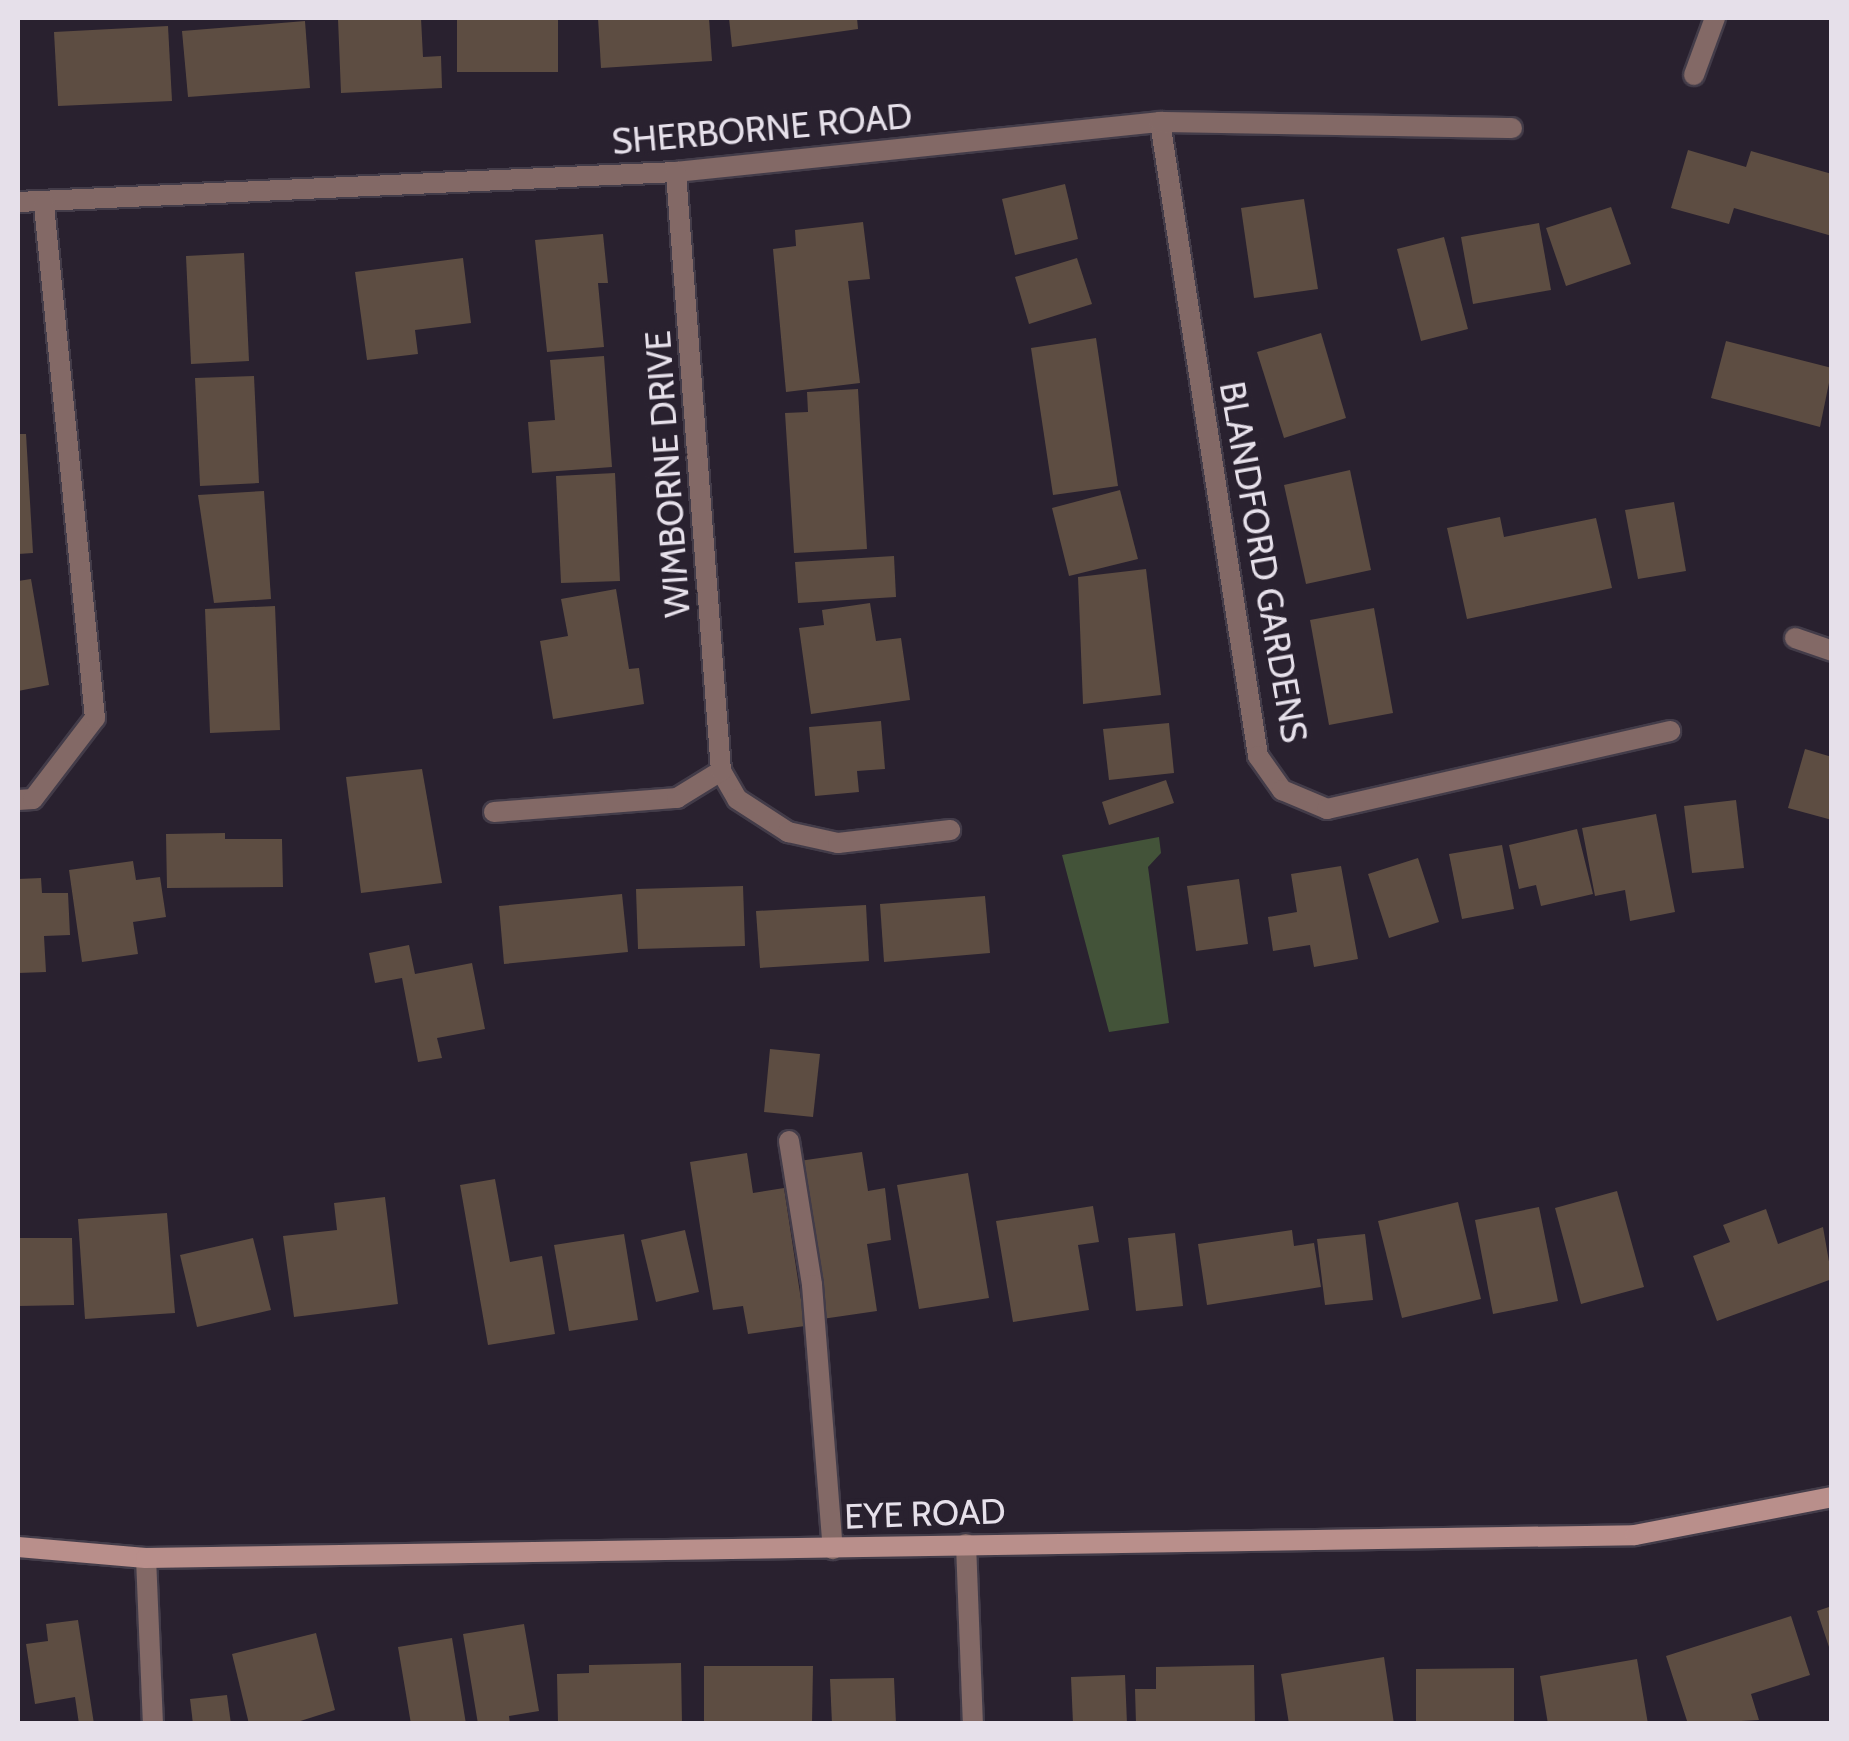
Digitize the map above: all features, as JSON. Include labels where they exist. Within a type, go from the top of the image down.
[{"type":"street","points":[[1694,75],[1715,18]]},
{"type":"street","name":"SHERBORNE ROAD","points":[[18,202],[44,205],[676,172],[1160,122],[1512,128]]},
{"type":"street","name":"BLANDFORD GARDENS","points":[[1160,122],[1258,756],[1282,790],[1328,809],[1670,731]]},
{"type":"street","name":"WIMBORNE DRIVE","points":[[676,172],[721,771]]},
{"type":"street","points":[[18,800],[33,799],[95,718],[44,205]]},
{"type":"street","points":[[1795,638],[1832,651]]},
{"type":"street","points":[[494,812],[678,798],[721,771],[737,799],[788,832],[838,843],[950,830]]},
{"type":"street","points":[[789,1141],[812,1285],[834,1549]]},
{"type":"street","name":"EYE ROAD","points":[[18,1547],[146,1558],[1635,1534],[1832,1497]]},
{"type":"street","points":[[966,1544],[973,1724]]},
{"type":"street","points":[[146,1558],[153,1724]]},
{"type":"green space","points":[[1159,837],[1161,853],[1148,867],[1169,1023],[1109,1032],[1062,855]]},
{"type":"building","points":[[421,18],[423,57],[441,56],[442,88],[341,93],[338,19]]},
{"type":"building","points":[[457,18],[558,18],[558,72],[457,72]]},
{"type":"building","points":[[598,18],[709,18],[712,61],[601,68]]},
{"type":"building","points":[[729,18],[857,18],[858,29],[732,47]]},
{"type":"building","points":[[305,21],[310,88],[188,97],[182,31]]},
{"type":"building","points":[[168,26],[172,101],[58,106],[54,32]]},
{"type":"building","points":[[1688,150],[1746,167],[1751,151],[1832,174],[1832,236],[1734,208],[1729,224],[1671,208]]},
{"type":"building","points":[[1065,184],[1078,239],[1015,255],[1002,199]]},
{"type":"building","points":[[1304,199],[1318,289],[1254,298],[1241,208]]},
{"type":"building","points":[[1611,207],[1631,264],[1566,286],[1546,228]]},
{"type":"building","points":[[863,222],[870,279],[848,281],[860,383],[786,392],[773,249],[796,246],[795,230]]},
{"type":"building","points":[[1539,223],[1551,290],[1473,304],[1461,237]]},
{"type":"building","points":[[603,234],[608,283],[598,283],[604,347],[547,352],[535,240]]},
{"type":"building","points":[[1444,237],[1468,329],[1421,341],[1397,249]]},
{"type":"building","points":[[244,253],[249,361],[191,364],[186,256]]},
{"type":"building","points":[[463,258],[471,323],[415,330],[418,354],[367,360],[355,272]]},
{"type":"building","points":[[1077,258],[1092,304],[1029,324],[1015,277]]},
{"type":"building","points":[[1321,333],[1346,418],[1284,438],[1257,352]]},
{"type":"building","points":[[1096,338],[1118,486],[1053,495],[1031,348]]},
{"type":"building","points":[[1726,341],[1832,368],[1820,427],[1711,398]]},
{"type":"building","points":[[604,356],[612,467],[532,473],[528,422],[555,420],[550,360]]},
{"type":"building","points":[[254,376],[259,483],[200,486],[195,378]]},
{"type":"building","points":[[858,389],[867,549],[794,553],[785,413],[808,412],[807,392]]},
{"type":"building","points":[[18,434],[26,434],[33,553],[18,554]]},
{"type":"building","points":[[1350,470],[1371,570],[1306,584],[1284,485]]},
{"type":"building","points":[[615,473],[620,581],[561,583],[556,476]]},
{"type":"building","points":[[1120,490],[1138,559],[1069,576],[1052,508]]},
{"type":"building","points":[[264,491],[271,599],[214,603],[198,495]]},
{"type":"building","points":[[1674,502],[1686,571],[1638,579],[1625,510]]},
{"type":"building","points":[[1500,517],[1504,537],[1596,518],[1612,588],[1467,619],[1447,528]]},
{"type":"building","points":[[894,556],[896,597],[798,603],[795,562]]},
{"type":"building","points":[[1146,569],[1161,695],[1083,704],[1078,577]]},
{"type":"building","points":[[31,579],[49,685],[18,691],[18,581]]},
{"type":"building","points":[[616,589],[629,669],[639,668],[644,704],[553,719],[540,641],[568,636],[561,599]]},
{"type":"building","points":[[870,603],[876,641],[901,638],[910,700],[811,714],[799,628],[824,625],[822,610]]},
{"type":"building","points":[[275,606],[280,730],[210,733],[205,609]]},
{"type":"building","points":[[1374,608],[1393,713],[1329,725],[1310,620]]},
{"type":"building","points":[[881,721],[885,769],[857,771],[859,792],[815,796],[809,727]]},
{"type":"building","points":[[1169,723],[1174,773],[1109,780],[1103,729]]},
{"type":"building","points":[[1805,749],[1832,757],[1832,820],[1788,808]]},
{"type":"building","points":[[422,769],[442,883],[361,893],[346,777]]},
{"type":"building","points":[[1166,780],[1174,803],[1109,825],[1102,802]]},
{"type":"building","points":[[1736,800],[1744,868],[1692,873],[1684,806]]},
{"type":"building","points":[[1656,814],[1675,912],[1630,921],[1625,890],[1595,896],[1582,828]]},
{"type":"building","points":[[1577,829],[1593,894],[1541,906],[1536,885],[1519,889],[1509,845]]},
{"type":"building","points":[[225,833],[225,839],[282,839],[283,887],[167,888],[166,834]]},
{"type":"building","points":[[1502,845],[1514,909],[1462,919],[1449,854]]},
{"type":"building","points":[[1418,858],[1439,922],[1389,938],[1368,874]]},
{"type":"building","points":[[133,861],[136,880],[160,877],[166,917],[133,922],[138,954],[82,962],[69,870]]},
{"type":"building","points":[[1341,866],[1358,959],[1314,967],[1310,945],[1273,951],[1268,917],[1297,912],[1291,874]]},
{"type":"building","points":[[41,878],[42,893],[68,893],[70,935],[44,936],[46,972],[18,973],[18,879]]},
{"type":"building","points":[[1239,879],[1248,944],[1196,951],[1187,886]]},
{"type":"building","points":[[743,886],[745,946],[638,949],[636,889]]},
{"type":"building","points":[[622,894],[628,952],[504,964],[499,906]]},
{"type":"building","points":[[985,896],[990,953],[884,962],[880,904]]},
{"type":"building","points":[[866,905],[869,961],[760,968],[756,911]]},
{"type":"building","points":[[409,945],[415,974],[472,963],[485,1029],[437,1038],[442,1058],[418,1062],[402,978],[375,983],[369,953]]},
{"type":"building","points":[[770,1049],[820,1054],[813,1117],[764,1112]]},
{"type":"building","points":[[862,1152],[868,1191],[885,1188],[891,1240],[867,1244],[877,1311],[822,1319],[799,1161]]},
{"type":"building","points":[[747,1153],[753,1193],[784,1188],[805,1326],[748,1334],[743,1306],[713,1310],[690,1162]]},
{"type":"building","points":[[968,1173],[989,1298],[919,1309],[897,1185]]},
{"type":"building","points":[[495,1179],[510,1262],[542,1256],[555,1334],[488,1345],[460,1185]]},
{"type":"building","points":[[1617,1191],[1644,1287],[1581,1304],[1555,1208]]},
{"type":"building","points":[[385,1197],[398,1304],[294,1317],[283,1236],[337,1230],[334,1203]]},
{"type":"building","points":[[1458,1202],[1481,1299],[1402,1318],[1378,1221]]},
{"type":"building","points":[[1093,1206],[1099,1242],[1078,1245],[1089,1310],[1013,1322],[996,1221]]},
{"type":"building","points":[[1539,1207],[1558,1301],[1493,1314],[1475,1220]]},
{"type":"building","points":[[1766,1209],[1778,1244],[1823,1227],[1832,1279],[1717,1321],[1693,1256],[1730,1242],[1723,1225]]},
{"type":"building","points":[[167,1213],[175,1313],[85,1319],[78,1219]]},
{"type":"building","points":[[685,1230],[699,1292],[656,1302],[641,1240]]},
{"type":"building","points":[[1292,1230],[1294,1246],[1314,1243],[1321,1287],[1207,1305],[1198,1244]]},
{"type":"building","points":[[1175,1233],[1183,1306],[1136,1311],[1128,1238]]},
{"type":"building","points":[[624,1234],[638,1320],[569,1331],[554,1245]]},
{"type":"building","points":[[1365,1234],[1373,1300],[1325,1305],[1317,1239]]},
{"type":"building","points":[[18,1238],[72,1238],[74,1305],[18,1306]]},
{"type":"building","points":[[253,1238],[271,1310],[197,1327],[180,1255]]},
{"type":"building","points":[[1832,1606],[1832,1652],[1831,1653],[1817,1611]]},
{"type":"building","points":[[1791,1616],[1810,1675],[1751,1694],[1759,1720],[1688,1724],[1666,1656]]},
{"type":"building","points":[[78,1620],[94,1724],[79,1724],[75,1697],[35,1704],[26,1644],[48,1641],[46,1624]]},
{"type":"building","points":[[524,1624],[539,1711],[509,1716],[510,1724],[478,1724],[463,1634]]},
{"type":"building","points":[[316,1633],[335,1710],[291,1724],[249,1724],[232,1654]]},
{"type":"building","points":[[452,1638],[466,1724],[411,1724],[398,1647]]},
{"type":"building","points":[[1384,1657],[1394,1724],[1289,1724],[1281,1674]]},
{"type":"building","points":[[1637,1659],[1648,1724],[1548,1724],[1540,1676]]},
{"type":"building","points":[[681,1663],[682,1724],[558,1724],[557,1674],[589,1673],[589,1665]]},
{"type":"building","points":[[1254,1665],[1255,1724],[1136,1724],[1135,1689],[1156,1689],[1156,1667]]},
{"type":"building","points":[[704,1666],[813,1666],[812,1724],[704,1724]]},
{"type":"building","points":[[1514,1668],[1514,1724],[1416,1724],[1416,1669]]},
{"type":"building","points":[[1125,1675],[1127,1724],[1073,1724],[1071,1677]]},
{"type":"building","points":[[894,1678],[896,1724],[832,1724],[830,1679]]},
{"type":"building","points":[[227,1695],[231,1724],[193,1724],[190,1699]]}]
